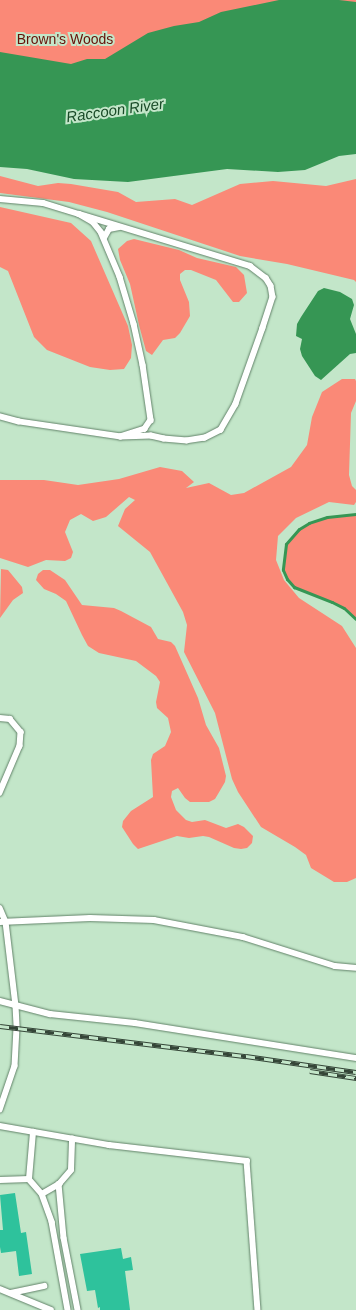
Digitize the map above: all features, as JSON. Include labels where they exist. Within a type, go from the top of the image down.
[{"type":"lane","points":[[0,199],[43,203],[250,266],[266,278],[271,286],[273,298],[236,404],[221,430],[205,438],[187,441],[151,436],[121,437],[19,422],[0,417]]},
{"type":"lane","points":[[79,214],[96,225],[104,238],[120,277],[134,324],[151,420],[145,429],[121,437]]},
{"type":"lane","points":[[104,238],[109,229],[114,226],[123,227]]},
{"type":"lane","points":[[0,718],[10,719],[21,732],[20,746],[0,793]]},
{"type":"lane","points":[[0,908],[16,1006],[17,1028],[15,1066],[0,1110]]},
{"type":"lane","points":[[3,922],[90,918],[154,920],[243,937],[335,966],[356,968]]},
{"type":"lane","points":[[0,1001],[50,1014],[135,1023],[356,1058]]},
{"type":"lane","points":[[0,1126],[109,1145],[247,1161],[258,1310]]},
{"type":"lane","points":[[33,1132],[29,1179],[42,1194],[52,1222],[68,1310]]},
{"type":"lane","points":[[42,1194],[59,1184],[71,1170],[72,1139]]},
{"type":"lane","points":[[0,1180],[29,1179]]},
{"type":"lane","points":[[59,1184],[64,1238],[78,1310]]},
{"type":"lane","points":[[11,1293],[44,1286]]},
{"type":"lane","points":[[0,1289],[51,1310]]},
{"type":"green space","name":"Brown's Woods","points":[[0,0],[356,0],[356,32],[155,66],[0,68]]},
{"type":"green space","points":[[0,176],[38,186],[58,183],[118,192],[136,202],[175,199],[192,205],[240,184],[273,181],[326,186],[356,179],[356,282],[354,280],[287,264],[240,256],[107,212],[69,202],[0,193]]},
{"type":"green space","points":[[0,207],[71,223],[91,241],[128,326],[132,345],[131,358],[124,369],[110,370],[90,367],[47,350],[34,337],[8,271],[0,267]]},
{"type":"green space","points":[[134,239],[179,250],[197,258],[236,267],[244,275],[247,293],[239,302],[233,302],[216,280],[191,270],[185,270],[180,274],[180,280],[189,302],[190,316],[180,333],[175,338],[163,340],[152,355],[146,351],[130,284],[120,260],[118,249],[127,241]]},
{"type":"green space","points":[[342,379],[355,379],[356,381],[356,401],[351,413],[349,475],[352,486],[356,490],[356,502],[354,505],[329,502],[296,518],[278,536],[276,560],[284,580],[299,598],[342,626],[356,648],[356,878],[347,882],[334,882],[311,868],[306,855],[261,827],[238,792],[232,779],[215,713],[184,652],[187,625],[183,612],[150,552],[118,526],[125,509],[135,500],[129,497],[106,517],[93,521],[81,514],[70,520],[65,532],[73,552],[71,558],[65,561],[46,560],[28,567],[0,558],[0,480],[44,480],[78,485],[119,479],[160,467],[182,471],[194,482],[186,488],[209,483],[231,495],[244,493],[291,467],[307,445],[312,417],[322,392]]},
{"type":"green space","points":[[356,514],[356,619],[344,608],[294,587],[287,579],[283,570],[286,544],[299,529],[309,523],[327,517]]},
{"type":"green space","points":[[1,569],[8,570],[22,587],[23,593],[13,600],[0,618]]},
{"type":"green space","points":[[43,570],[50,570],[65,580],[82,605],[114,608],[121,611],[151,627],[158,639],[171,642],[175,646],[198,698],[206,725],[219,748],[226,776],[225,782],[215,799],[209,802],[190,802],[178,788],[172,791],[171,797],[176,810],[186,820],[192,822],[205,820],[226,828],[238,824],[244,827],[253,836],[252,843],[247,848],[234,848],[209,837],[203,836],[189,838],[177,836],[138,849],[133,844],[122,827],[123,821],[131,811],[153,797],[151,760],[153,754],[165,746],[171,732],[168,718],[157,708],[156,702],[160,682],[156,676],[136,661],[99,653],[88,646],[66,601],[56,594],[44,589],[36,580],[38,574]]},
{"type":"water","name":"Raccoon River","points":[[279,0],[339,0],[356,2],[356,154],[339,156],[305,170],[278,172],[227,169],[128,182],[74,179],[27,169],[0,167],[0,52],[71,64],[87,59],[105,59],[148,33],[174,26],[199,22],[221,12]]},
{"type":"water","points":[[324,288],[340,292],[352,299],[354,305],[350,319],[356,334],[356,353],[350,354],[321,380],[315,376],[302,356],[300,349],[302,339],[296,336],[297,324],[301,317],[318,291]]},
{"type":"building","points":[[15,1193],[21,1233],[26,1232],[32,1274],[19,1276],[16,1251],[1,1253],[0,1247],[0,1230],[3,1230],[0,1195]]},
{"type":"building","points":[[121,1248],[123,1259],[131,1257],[133,1270],[125,1271],[130,1310],[100,1310],[100,1307],[98,1308],[95,1290],[87,1291],[80,1254]]},
{"type":"waterway","points":[[356,514],[327,517],[309,523],[299,529],[286,544],[283,570],[287,579],[294,587],[344,608],[356,619]]},
{"type":"railway","points":[[0,1026],[246,1056],[356,1072]]},
{"type":"railway","points":[[310,1071],[356,1078]]}]
